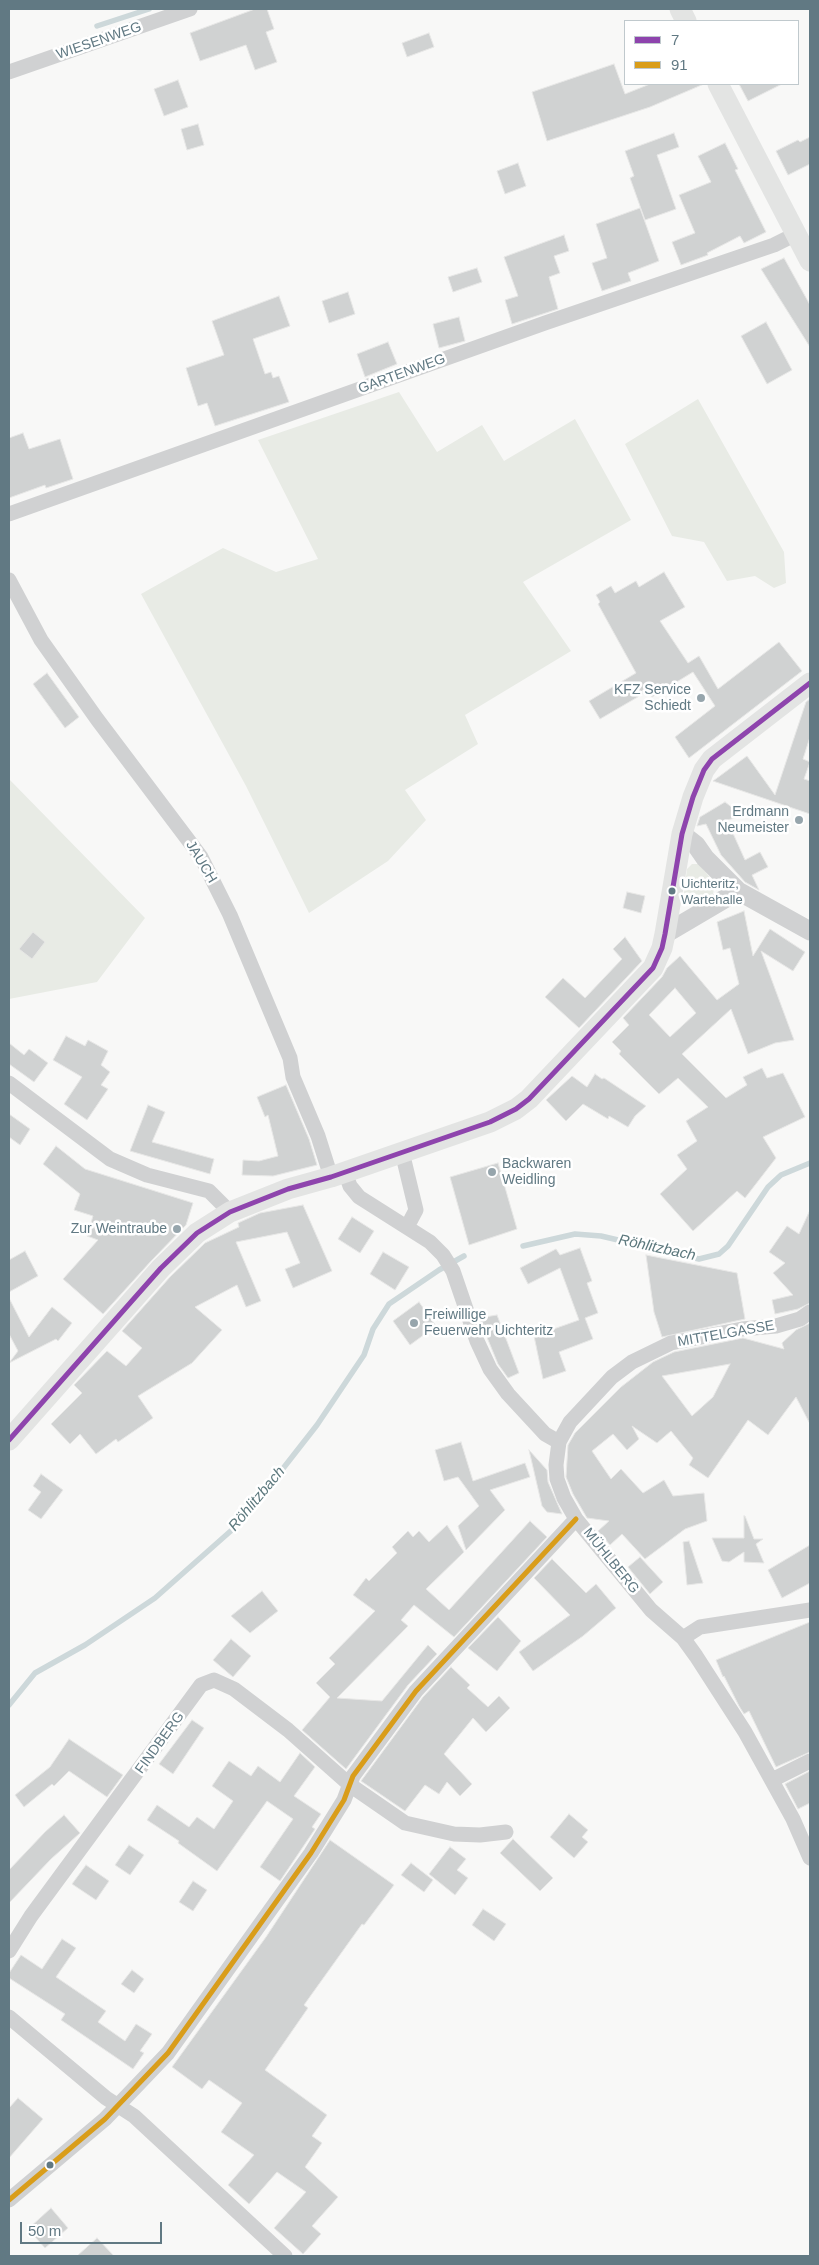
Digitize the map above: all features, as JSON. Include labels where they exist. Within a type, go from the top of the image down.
[{"type":"main road","points":[[719,85],[810,261]]},
{"type":"main road","points":[[9,1440],[161,1268],[197,1233],[230,1212],[288,1189],[338,1175],[490,1122],[516,1109],[529,1099],[653,968],[662,948],[682,834],[700,779],[712,759],[810,683]]},
{"type":"street","name":"WIESENWEG","points":[[9,72],[190,9]]},
{"type":"street","name":"GARTENWEG","points":[[9,514],[545,323],[774,245],[796,234]]},
{"type":"street","name":"JAUCH","points":[[9,580],[47,648],[201,857],[230,914],[290,1058],[293,1077],[318,1136],[338,1175],[359,1197],[430,1242],[443,1255],[453,1271],[477,1341],[490,1369],[508,1394],[545,1434],[559,1442]]},
{"type":"street","points":[[682,834],[696,845],[705,858],[738,891],[802,926]]},
{"type":"street","points":[[665,934],[738,891]]},
{"type":"street","points":[[9,1083],[110,1159],[147,1175],[209,1191],[230,1212]]},
{"type":"street","points":[[402,1152],[416,1210],[407,1228]]},
{"type":"street","name":"MITTELGASSE","points":[[559,1442],[570,1422],[612,1378],[632,1362],[671,1344],[733,1331],[776,1326],[800,1319],[810,1312]]},
{"type":"street","name":"MÜHLBERG","points":[[559,1442],[556,1456],[557,1479],[564,1498],[576,1519],[651,1610],[683,1638],[745,1732],[793,1819],[810,1858]]},
{"type":"street","points":[[9,2200],[105,2119],[168,2053],[311,1853],[344,1800],[353,1776],[416,1691],[576,1519]]},
{"type":"street","points":[[683,1638],[700,1627],[810,1610]]},
{"type":"street","name":"FINDBERG","points":[[9,1951],[31,1916],[201,1685],[214,1680],[234,1689],[288,1730],[350,1785],[391,1816],[412,1826],[454,1834],[480,1835],[506,1832]]},
{"type":"street","points":[[772,1780],[810,1761]]},
{"type":"street","points":[[9,2017],[106,2098],[134,2116],[285,2256]]},
{"type":"shaded area","points":[[399,392],[437,452],[482,425],[504,461],[575,419],[631,520],[523,582],[571,651],[465,715],[478,744],[405,790],[426,820],[388,861],[309,913],[246,786],[141,594],[223,548],[276,572],[318,559],[258,440]]},
{"type":"shaded area","points":[[698,399],[784,552],[786,583],[774,588],[755,576],[727,581],[704,542],[672,536],[625,444]]},
{"type":"shaded area","points":[[9,779],[145,918],[97,982],[9,999]]},
{"type":"shaded area","points":[[692,864],[699,864],[715,884],[713,894],[698,904],[689,901],[684,893],[687,869]]},
{"type":"building","points":[[255,9],[267,9],[274,29],[266,32],[277,62],[255,70],[246,45],[200,61],[190,33]]},
{"type":"building","points":[[429,33],[434,47],[407,57],[402,43]]},
{"type":"building","points":[[614,64],[625,94],[648,85],[702,85],[650,107],[547,141],[532,92]]},
{"type":"building","points":[[178,80],[188,107],[164,116],[154,89]]},
{"type":"building","points":[[740,85],[780,85],[748,101]]},
{"type":"building","points":[[198,124],[204,145],[187,150],[181,129]]},
{"type":"building","points":[[674,133],[679,147],[657,155],[676,209],[645,220],[630,178],[634,176],[625,151]]},
{"type":"building","points":[[810,137],[810,164],[788,175],[776,151],[798,140],[800,142]]},
{"type":"building","points":[[725,143],[738,169],[735,170],[766,232],[744,243],[740,236],[707,253],[708,255],[681,265],[672,242],[695,233],[679,195],[711,182],[698,156]]},
{"type":"building","points":[[518,163],[526,186],[505,194],[497,171]]},
{"type":"building","points":[[640,208],[659,261],[628,273],[631,281],[602,291],[592,263],[607,258],[596,224]]},
{"type":"building","points":[[564,235],[569,251],[554,256],[560,273],[549,277],[558,309],[512,324],[505,300],[518,296],[504,257]]},
{"type":"building","points":[[784,258],[810,305],[810,347],[761,269]]},
{"type":"building","points":[[477,268],[482,282],[453,292],[448,277]]},
{"type":"building","points":[[348,292],[355,314],[329,323],[322,301]]},
{"type":"building","points":[[279,296],[290,326],[253,339],[265,374],[271,372],[273,378],[279,376],[289,402],[215,426],[207,403],[198,406],[186,368],[224,355],[212,321]]},
{"type":"building","points":[[459,317],[465,341],[439,348],[433,324]]},
{"type":"building","points":[[766,322],[792,370],[767,384],[741,336]]},
{"type":"building","points":[[388,342],[397,364],[365,377],[357,354]]},
{"type":"building","points":[[23,433],[29,449],[60,439],[73,479],[46,488],[45,485],[9,498],[9,438]]},
{"type":"building","points":[[664,572],[685,607],[660,621],[688,663],[699,656],[718,689],[779,642],[802,671],[689,758],[675,737],[715,706],[693,672],[652,697],[648,691],[600,719],[589,701],[636,673],[598,604],[600,602],[596,595],[611,586],[615,593],[636,581],[639,587]]},
{"type":"building","points":[[47,673],[79,717],[65,728],[33,684]]},
{"type":"building","points":[[810,699],[810,737],[803,759],[810,762],[804,779],[810,781],[810,814],[713,781],[747,756],[775,795],[806,702]]},
{"type":"building","points":[[725,802],[743,816],[727,820],[745,860],[760,852],[768,867],[752,875],[759,890],[745,882],[721,855],[706,824],[697,826],[700,817]]},
{"type":"building","points":[[627,892],[645,896],[641,913],[623,908]]},
{"type":"building","points":[[744,911],[753,956],[770,929],[805,952],[793,971],[761,951],[794,1040],[775,1043],[748,1054],[731,1009],[682,1054],[726,1098],[747,1085],[743,1077],[762,1068],[767,1078],[783,1073],[805,1117],[763,1137],[776,1158],[745,1198],[737,1191],[693,1231],[660,1194],[687,1169],[677,1155],[697,1141],[686,1121],[708,1107],[678,1078],[659,1094],[619,1054],[621,1051],[612,1042],[629,1025],[623,1018],[680,956],[717,1000],[739,984],[730,948],[723,950],[717,922]],"holes":[[[675,988],[696,1013],[670,1037],[649,1015]]]},
{"type":"building","points":[[33,932],[45,942],[32,959],[19,949]]},
{"type":"building","points":[[625,937],[642,961],[579,1028],[545,997],[563,978],[585,998],[622,959],[613,949]]},
{"type":"building","points":[[66,1036],[85,1046],[88,1040],[108,1051],[101,1065],[110,1072],[101,1085],[108,1089],[87,1120],[64,1104],[82,1077],[53,1060]]},
{"type":"building","points":[[9,1043],[24,1055],[29,1049],[48,1063],[34,1082],[9,1064]]},
{"type":"building","points":[[595,1074],[646,1106],[635,1116],[628,1127],[609,1116],[608,1119],[583,1104],[566,1121],[546,1100],[572,1076],[587,1087]]},
{"type":"building","points":[[286,1085],[309,1139],[317,1165],[273,1176],[242,1175],[243,1160],[259,1161],[278,1156],[268,1115],[265,1117],[257,1097]]},
{"type":"building","points":[[148,1105],[165,1112],[152,1142],[214,1159],[210,1174],[130,1151]]},
{"type":"building","points":[[9,1114],[30,1129],[20,1145],[9,1137]]},
{"type":"building","points":[[56,1146],[85,1169],[193,1203],[186,1225],[103,1314],[63,1279],[98,1240],[87,1236],[93,1216],[74,1210],[80,1194],[43,1164]]},
{"type":"building","points":[[498,1163],[517,1229],[469,1245],[450,1177]]},
{"type":"building","points":[[303,1205],[332,1271],[293,1288],[285,1269],[300,1263],[287,1232],[236,1242],[261,1301],[246,1307],[237,1285],[195,1307],[222,1330],[192,1363],[138,1396],[153,1418],[118,1442],[116,1439],[96,1454],[80,1434],[70,1444],[51,1424],[82,1393],[74,1385],[107,1351],[126,1366],[142,1348],[122,1331],[170,1277],[205,1243],[239,1227],[238,1223],[260,1213]]},
{"type":"building","points":[[810,1210],[810,1303],[798,1309],[775,1314],[772,1300],[793,1295],[773,1273],[785,1263],[769,1252],[787,1226],[799,1234]]},
{"type":"building","points":[[352,1217],[374,1231],[360,1253],[338,1239]]},
{"type":"building","points":[[580,1248],[592,1281],[587,1283],[598,1313],[585,1318],[593,1339],[559,1352],[566,1371],[543,1379],[534,1336],[579,1320],[560,1268],[528,1284],[520,1268],[556,1249],[560,1255]]},
{"type":"building","points":[[25,1251],[38,1276],[9,1292],[9,1260]]},
{"type":"building","points":[[383,1252],[409,1267],[395,1290],[370,1274]]},
{"type":"building","points":[[646,1255],[737,1273],[745,1319],[662,1337],[654,1312]]},
{"type":"building","points":[[9,1298],[29,1337],[52,1307],[72,1323],[58,1341],[56,1339],[9,1363],[18,1351],[9,1334]]},
{"type":"building","name":"Freiwillige Feuerwehr Uichteritz","points":[[419,1302],[436,1326],[410,1345],[393,1321]]},
{"type":"building","points":[[497,1315],[519,1373],[508,1378],[498,1364],[479,1318]]},
{"type":"building","points":[[810,1323],[810,1424],[796,1397],[768,1435],[748,1420],[708,1478],[689,1465],[693,1458],[671,1431],[657,1443],[632,1426],[639,1439],[627,1450],[613,1434],[592,1451],[611,1479],[621,1469],[643,1493],[664,1480],[673,1496],[704,1493],[707,1521],[685,1529],[645,1559],[622,1534],[610,1545],[598,1531],[609,1521],[587,1518],[573,1494],[566,1477],[568,1445],[575,1433],[621,1387],[653,1362],[674,1352],[743,1338],[784,1349],[782,1343],[796,1330]],"holes":[[[730,1364],[713,1397],[692,1416],[662,1376]]]},
{"type":"building","points":[[461,1442],[473,1481],[525,1463],[530,1477],[490,1490],[505,1510],[466,1550],[458,1526],[479,1506],[458,1477],[444,1481],[435,1450]]},
{"type":"building","points":[[529,1450],[547,1470],[548,1482],[562,1514],[547,1512],[542,1506]]},
{"type":"building","points":[[41,1474],[63,1490],[41,1519],[28,1510],[41,1492],[33,1486]]},
{"type":"building","points":[[744,1516],[754,1539],[763,1539],[756,1544],[764,1563],[744,1562],[744,1552],[729,1562],[722,1561],[712,1538],[744,1538]]},
{"type":"building","points":[[530,1521],[547,1537],[454,1637],[414,1605],[401,1620],[408,1626],[337,1698],[382,1701],[428,1645],[437,1654],[408,1685],[346,1769],[302,1730],[330,1697],[316,1683],[335,1664],[329,1658],[375,1611],[353,1595],[366,1578],[369,1581],[397,1553],[392,1547],[408,1531],[413,1537],[419,1531],[429,1542],[447,1525],[464,1552],[426,1589],[449,1610]]},
{"type":"building","points":[[689,1541],[703,1583],[687,1585],[683,1542]]},
{"type":"building","points":[[810,1545],[810,1583],[782,1598],[768,1570]]},
{"type":"building","points":[[640,1557],[663,1582],[650,1594],[628,1567]]},
{"type":"building","points":[[552,1559],[586,1593],[596,1584],[616,1608],[583,1636],[533,1671],[519,1652],[570,1615],[534,1578]]},
{"type":"building","points":[[262,1591],[278,1611],[250,1633],[231,1616]]},
{"type":"building","points":[[498,1617],[521,1641],[497,1671],[468,1648]]},
{"type":"building","points":[[810,1622],[810,1752],[776,1767],[749,1711],[744,1714],[723,1677],[716,1660]]},
{"type":"building","points":[[231,1639],[251,1656],[233,1677],[213,1660]]},
{"type":"building","points":[[451,1667],[470,1685],[467,1688],[488,1707],[499,1696],[510,1708],[486,1732],[473,1718],[444,1754],[472,1784],[460,1796],[447,1782],[439,1794],[425,1785],[405,1811],[361,1781],[423,1697]]},
{"type":"building","points":[[192,1720],[204,1728],[173,1774],[159,1764]]},
{"type":"building","points":[[69,1739],[123,1775],[107,1797],[69,1771],[54,1786],[52,1784],[24,1807],[15,1795],[50,1767]]},
{"type":"building","points":[[300,1753],[315,1767],[294,1796],[321,1814],[312,1827],[315,1829],[280,1881],[260,1867],[293,1819],[267,1801],[217,1871],[178,1843],[179,1841],[147,1820],[157,1805],[189,1827],[197,1817],[214,1829],[233,1801],[212,1786],[229,1761],[251,1776],[258,1766],[280,1782]]},
{"type":"building","points":[[810,1771],[810,1803],[798,1809],[785,1784]]},
{"type":"building","points":[[569,1814],[588,1830],[582,1837],[588,1842],[574,1858],[550,1837]]},
{"type":"building","points":[[64,1815],[80,1833],[51,1859],[9,1903],[9,1870]]},
{"type":"building","points":[[513,1839],[553,1878],[540,1891],[500,1853]]},
{"type":"building","points":[[330,1840],[394,1885],[364,1925],[362,1924],[304,2005],[308,2008],[265,2070],[327,2115],[312,2136],[322,2143],[305,2167],[338,2197],[312,2226],[321,2234],[303,2254],[274,2228],[306,2192],[277,2172],[249,2204],[228,2185],[254,2155],[221,2132],[242,2103],[209,2080],[202,2089],[172,2067],[266,1937]]},
{"type":"building","points":[[129,1845],[144,1855],[130,1875],[115,1865]]},
{"type":"building","points":[[450,1847],[466,1859],[457,1870],[468,1878],[455,1895],[429,1874]]},
{"type":"building","points":[[411,1863],[433,1880],[424,1892],[401,1875]]},
{"type":"building","points":[[86,1865],[109,1881],[96,1900],[72,1884]]},
{"type":"building","points":[[193,1881],[207,1890],[193,1911],[179,1902]]},
{"type":"building","points":[[483,1909],[506,1924],[494,1941],[472,1925]]},
{"type":"building","points":[[62,1939],[76,1948],[56,1977],[106,2011],[98,2022],[125,2041],[136,2024],[152,2034],[140,2051],[144,2053],[133,2069],[61,2020],[65,2014],[9,1978],[9,1973],[21,1955],[42,1969]]},
{"type":"building","points":[[132,1970],[144,1979],[134,1993],[121,1984]]},
{"type":"building","points":[[18,2098],[43,2119],[9,2158],[9,2108]]},
{"type":"building","points":[[51,2208],[68,2228],[45,2248],[28,2229]]},
{"type":"building","points":[[97,2238],[114,2256],[77,2256]]},
{"type":"waterway","points":[[97,26],[149,9]]},
{"type":"waterway","name":"Röhlitzbach","points":[[523,1246],[575,1234],[601,1236],[699,1259],[719,1254],[728,1246],[768,1187],[781,1175],[810,1163]]},
{"type":"waterway","name":"Röhlitzbach","points":[[9,1705],[35,1673],[85,1645],[155,1598],[242,1521],[317,1425],[364,1355],[373,1329],[389,1304],[439,1270],[464,1256]]},
{"type":"transit line","name":"7","points":[[9,1440],[161,1268],[197,1233],[230,1212],[288,1189],[331,1177],[490,1122],[516,1109],[529,1099],[653,968],[662,948],[682,834],[693,797],[704,770],[712,759],[810,683]]},
{"type":"transit line","name":"91","points":[[9,2200],[105,2119],[168,2053],[311,1853],[344,1800],[353,1776],[416,1691],[576,1519]]},
{"type":"place","name":"KFZ Service Schiedt","points":[[701,698]]},
{"type":"place","name":"Erdmann Neumeister","points":[[799,820]]},
{"type":"place","name":"Uichteritz, Wartehalle","points":[[672,891]]},
{"type":"place","name":"Backwaren Weidling","points":[[492,1172]]},
{"type":"place","name":"Zur Weintraube","points":[[177,1229]]},
{"type":"place","name":"Freiwillige Feuerwehr Uichteritz","points":[[414,1323]]}]
